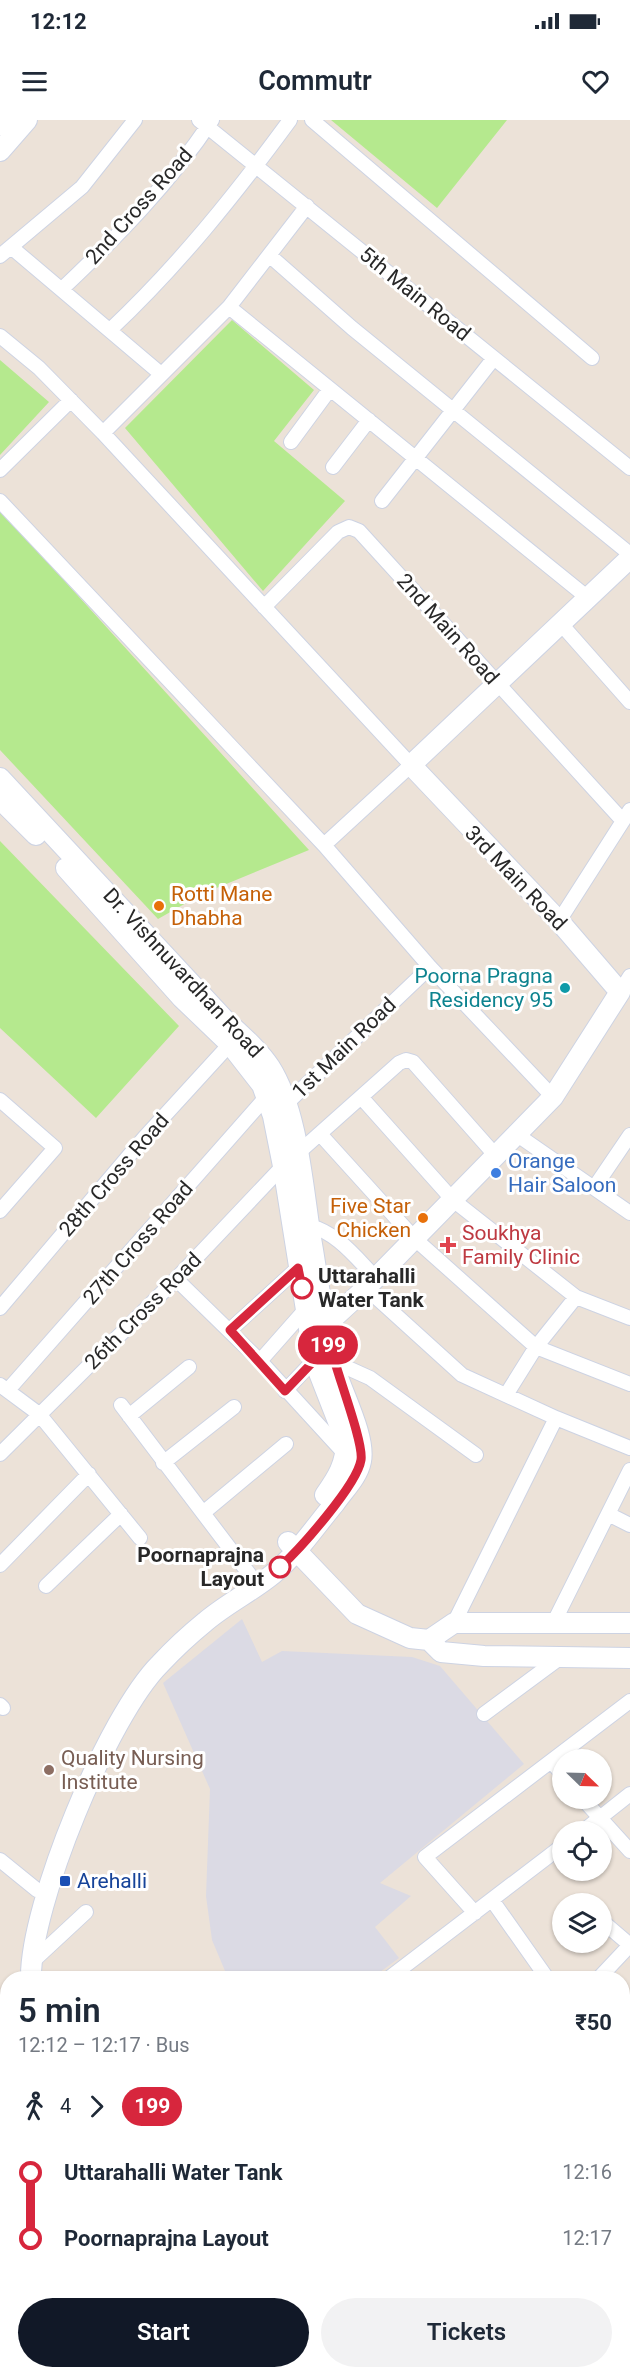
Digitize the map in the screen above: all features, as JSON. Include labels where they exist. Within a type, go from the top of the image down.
[{"type":"main road","points":[[0,125],[4,120]]},
{"type":"main road","points":[[0,151],[27,120]]},
{"type":"main road","points":[[411,765],[630,556]]},
{"type":"main road","name":"3rd Main Road","points":[[411,765],[559,921],[625,984]]},
{"type":"main road","name":"Dr. Vishnuvardhan Road","points":[[0,778],[224,1019],[256,1049],[271,1070],[285,1105],[298,1268],[314,1360],[346,1442],[346,1455],[339,1474],[273,1574],[205,1622],[158,1666],[129,1705],[75,1815],[36,1927],[31,1971]]},
{"type":"main road","name":"Dr. Vishnuvardhan Road","points":[[0,799],[38,837],[182,998],[249,1065],[267,1096],[291,1161],[309,1226],[327,1334],[335,1368],[359,1439],[362,1459],[355,1477],[292,1547],[186,1621],[148,1661],[106,1728],[69,1809],[24,1930],[19,1971]]},
{"type":"main road","points":[[310,1339],[327,1334],[371,1283],[553,1097],[625,984]]},
{"type":"main road","points":[[292,1547],[357,1614],[410,1638],[429,1640],[441,1652],[484,1656],[630,1658]]},
{"type":"main road","points":[[429,1640],[454,1623],[630,1623]]},
{"type":"street","points":[[135,120],[82,187],[5,251],[62,289],[161,374]]},
{"type":"street","points":[[110,330],[149,293],[225,208],[290,120]]},
{"type":"street","points":[[312,120],[592,358]]},
{"type":"street","name":"5th Main Road","points":[[206,122],[256,166],[630,468]]},
{"type":"street","name":"2nd Cross Road","points":[[62,289],[101,252],[176,168],[206,122]]},
{"type":"street","points":[[103,433],[229,307],[307,206]]},
{"type":"street","points":[[269,255],[352,328],[630,556]]},
{"type":"street","points":[[229,307],[588,598]]},
{"type":"street","points":[[0,336],[39,368],[103,433],[411,765],[324,845]]},
{"type":"street","points":[[382,501],[494,358]]},
{"type":"street","points":[[291,442],[330,389]]},
{"type":"street","points":[[0,470],[71,400]]},
{"type":"street","points":[[333,467],[369,420]]},
{"type":"street","points":[[0,501],[324,845],[430,967],[553,1097]]},
{"type":"street","name":"2nd Main Road","points":[[264,607],[338,532],[349,527],[359,531],[498,684],[627,816]]},
{"type":"street","points":[[561,624],[630,702]]},
{"type":"street","points":[[559,921],[627,816]]},
{"type":"street","name":"1st Main Road","points":[[285,1105],[430,967]]},
{"type":"street","name":"28th Cross Road","points":[[0,1308],[144,1138],[230,1044]]},
{"type":"street","name":"26th Cross Road","points":[[0,1454],[291,1161],[399,1063],[406,1060],[413,1062],[496,1156]]},
{"type":"street","name":"27th Cross Road","points":[[4,1387],[267,1096]]},
{"type":"street","points":[[361,1097],[453,1200],[576,1297],[630,1318]]},
{"type":"street","points":[[0,1211],[55,1148],[3,1108]]},
{"type":"street","points":[[320,1134],[415,1239],[536,1347],[630,1384]]},
{"type":"street","points":[[516,1134],[630,1213]]},
{"type":"street","points":[[594,1188],[630,1136]]},
{"type":"street","points":[[309,1226],[320,1228],[334,1236],[371,1283],[462,1375],[630,1449]]},
{"type":"street","points":[[230,1330],[298,1268]]},
{"type":"street","points":[[176,1279],[260,1361],[285,1391],[346,1455]]},
{"type":"street","points":[[506,1395],[536,1347],[576,1297]]},
{"type":"street","points":[[260,1361],[304,1310]]},
{"type":"street","points":[[285,1391],[314,1360],[327,1334]]},
{"type":"street","points":[[189,1367],[125,1410],[250,1575]]},
{"type":"street","points":[[335,1368],[350,1369],[370,1378],[476,1455]]},
{"type":"street","points":[[4,1387],[39,1414],[140,1538]]},
{"type":"street","points":[[163,1463],[234,1407]]},
{"type":"street","points":[[454,1623],[556,1418]]},
{"type":"street","points":[[203,1514],[286,1444]]},
{"type":"street","points":[[554,1622],[610,1515],[630,1470]]},
{"type":"street","points":[[0,1565],[88,1474]]},
{"type":"street","points":[[46,1586],[121,1514]]},
{"type":"street","points":[[610,1515],[630,1525]]},
{"type":"street","points":[[484,1714],[563,1656]]},
{"type":"street","points":[[475,1913],[425,1857],[630,1701]]},
{"type":"street","points":[[596,1821],[630,1794]]},
{"type":"street","points":[[591,1809],[630,1851]]},
{"type":"street","points":[[398,1971],[552,1854]]},
{"type":"street","points":[[0,1861],[37,1890]]},
{"type":"street","points":[[492,1900],[542,1971]]},
{"type":"street","points":[[31,1971],[86,1912]]},
{"type":"street","points":[[606,1971],[630,1945],[612,1930]]},
{"type":"shaded area","points":[[242,1619],[262,1662],[282,1651],[412,1657],[440,1666],[524,1764],[380,1883],[411,1896],[375,1927],[399,1958],[381,1971],[225,1971],[212,1940],[206,1896],[210,1789],[163,1683]]},
{"type":"green space","points":[[331,120],[507,120],[437,208]]},
{"type":"green space","points":[[232,320],[314,390],[274,441],[345,501],[263,591],[125,428]]},
{"type":"green space","points":[[0,360],[49,402],[0,455]]},
{"type":"green space","points":[[0,510],[309,850],[202,894],[158,919],[0,750]]},
{"type":"green space","points":[[0,841],[179,1026],[96,1118],[0,1028]]},
{"type":"bus line","name":"199","points":[[280,1567],[296,1552],[355,1477],[362,1459],[359,1439],[335,1368],[330,1344],[285,1391],[230,1330],[298,1268],[302,1288]]},
{"type":"place","name":"Rotti Mane Dhabha","points":[[159,906]]},
{"type":"place","name":"Poorna Pragna Residency 95","points":[[565,988]]},
{"type":"place","name":"Orange Hair Saloon","points":[[496,1173]]},
{"type":"place","name":"Five Star Chicken","points":[[423,1218]]},
{"type":"place","name":"Soukhya Family Clinic","points":[[448,1245]]},
{"type":"place","name":"Uttarahalli Water Tank","points":[[302,1288]]},
{"type":"place","name":"Poornaprajna Layout","points":[[280,1567]]},
{"type":"place","name":"Quality Nursing Institute","points":[[49,1770]]},
{"type":"place","name":"Arehalli","points":[[65,1881]]}]
